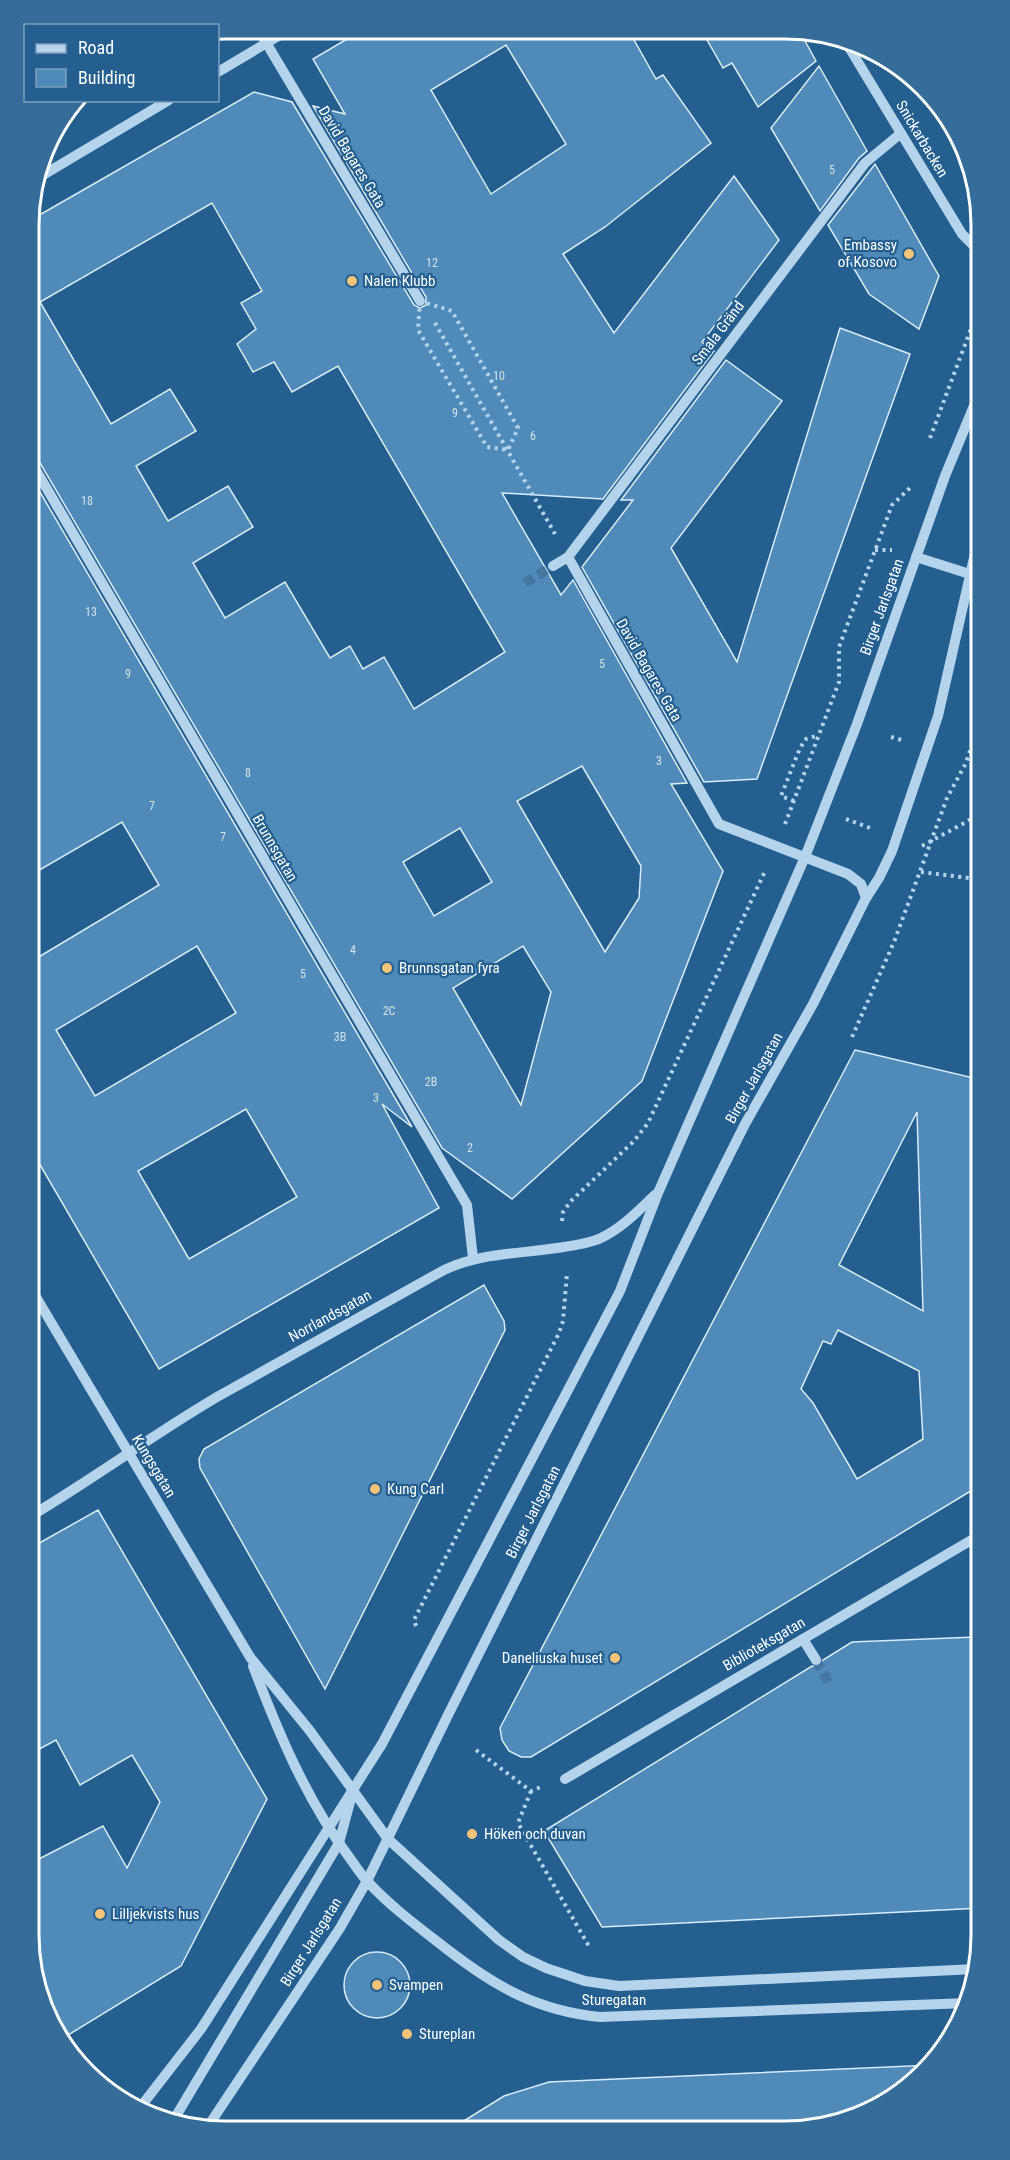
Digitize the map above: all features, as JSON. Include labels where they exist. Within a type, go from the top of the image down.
[{"type":"street","name":"David Bagares Gata","points":[[264,39],[420,301]]},
{"type":"street","points":[[219,71],[273,39]]},
{"type":"street","name":"Snickarbacken","points":[[853,52],[900,134],[962,234],[971,243]]},
{"type":"street","points":[[46,173],[165,102]]},
{"type":"street","name":"Smala Gränd","points":[[568,557],[865,163],[900,134]]},
{"type":"street","name":"Birger Jarlsgatan","points":[[144,2102],[201,2029],[382,1744],[620,1291],[658,1193],[806,857],[859,717],[945,476],[971,411]]},
{"type":"street","name":"Brunnsgatan","points":[[39,475],[467,1205],[473,1258]]},
{"type":"street","name":"David Bagares Gata","points":[[568,557],[719,824],[806,857]]},
{"type":"street","points":[[553,566],[568,557]]},
{"type":"street","points":[[916,557],[971,574]]},
{"type":"street","name":"Birger Jarlsgatan","points":[[212,2120],[335,1935],[367,1881],[745,1124],[813,1004],[866,898],[879,878],[898,838],[938,716],[971,583]]},
{"type":"street","points":[[806,857],[856,878],[866,898]]},
{"type":"street","name":"Norrlandsgatan","points":[[39,1511],[217,1397],[444,1270],[473,1258],[564,1247],[600,1239],[629,1220],[658,1193]]},
{"type":"street","name":"Kungsgatan","points":[[39,1302],[250,1657],[310,1731],[353,1790]]},
{"type":"street","name":"Biblioteksgatan","points":[[564,1779],[971,1540]]},
{"type":"street","points":[[803,1639],[816,1660]]},
{"type":"street","name":"Kungsgatan","points":[[250,1657],[277,1728],[328,1829]]},
{"type":"street","name":"Birger Jarlsgatan","points":[[177,2114],[339,1843],[353,1790]]},
{"type":"street","name":"Sturegatan","points":[[353,1790],[388,1839],[499,1940],[523,1957],[546,1968],[585,1981],[619,1986],[967,1969]]},
{"type":"street","name":"Sturegatan","points":[[328,1829],[367,1881],[400,1913],[478,1973],[548,2008],[600,2017],[958,2003]]},
{"type":"path","points":[[452,311],[518,428],[508,450]]},
{"type":"path","points":[[435,323],[568,557]]},
{"type":"path","points":[[927,445],[971,329]]},
{"type":"path","points":[[418,330],[487,447],[508,450]]},
{"type":"path","points":[[562,1220],[563,1212],[571,1201],[634,1142],[648,1123],[777,846],[839,682],[840,647],[892,505],[909,491],[912,485]]},
{"type":"path","points":[[819,735],[806,738],[781,796],[921,846],[971,819]]},
{"type":"path","points":[[852,1037],[894,942],[947,798],[966,763],[971,748]]},
{"type":"path","points":[[921,873],[971,878]]},
{"type":"path","points":[[428,1656],[414,1620],[559,1333],[563,1321],[566,1266]]},
{"type":"path","points":[[476,1750],[531,1791]]},
{"type":"path","points":[[564,1779],[531,1791],[518,1824],[590,1948]]},
{"type":"building","points":[[347,39],[634,39],[656,79],[663,75],[711,143],[605,227],[563,254],[614,333],[734,176],[779,240],[702,342],[714,351],[603,499],[502,493],[561,595],[573,580],[687,783],[671,784],[723,871],[642,1081],[512,1199],[442,1148],[39,461],[39,215],[254,92],[292,102],[414,305],[420,308],[426,305],[426,297],[313,106],[345,114],[313,59]],"holes":[[[506,45],[566,144],[491,194],[431,90]],[[212,203],[262,291],[241,303],[256,329],[237,344],[253,372],[274,362],[292,392],[338,366],[505,652],[414,709],[384,657],[363,669],[350,646],[330,658],[285,582],[225,618],[193,563],[253,527],[228,486],[168,521],[136,466],[196,431],[170,389],[111,424],[40,302]],[[582,766],[641,866],[639,898],[605,952],[517,801]],[[460,828],[492,882],[434,916],[403,862]],[[523,946],[551,992],[521,1105],[453,988]]]},
{"type":"building","points":[[707,39],[805,41],[816,61],[758,107],[732,63],[723,68]]},
{"type":"building","points":[[819,66],[867,151],[859,158],[820,211],[771,128]]},
{"type":"building","points":[[875,164],[939,276],[919,329],[869,294],[828,225]]},
{"type":"building","points":[[840,328],[910,354],[757,779],[704,782],[582,567],[633,500],[621,500],[726,360],[782,401],[671,548],[737,662]]},
{"type":"building","points":[[39,490],[412,1127],[382,1104],[439,1208],[159,1369],[39,1163],[39,957],[159,885],[122,822],[39,870]],"holes":[[[197,946],[236,1013],[95,1096],[56,1030]],[[246,1109],[297,1197],[189,1259],[138,1171]]]},
{"type":"building","points":[[855,1050],[971,1077],[971,1491],[531,1757],[521,1757],[509,1751],[502,1740],[500,1728]],"holes":[[[917,1112],[923,1311],[839,1265]],[[838,1330],[919,1371],[923,1439],[857,1479],[813,1403],[801,1389],[823,1341],[831,1344]]]},
{"type":"building","points":[[484,1285],[504,1321],[505,1330],[325,1689],[200,1468],[199,1459],[204,1449]]},
{"type":"building","points":[[98,1510],[267,1799],[181,1966],[69,2035],[53,2006],[45,1983],[39,1935],[39,1859],[103,1826],[127,1868],[160,1802],[132,1755],[80,1785],[56,1740],[39,1749],[39,1543]]},
{"type":"building","points":[[971,1637],[971,1909],[602,1927],[544,1831],[812,1666],[819,1667],[823,1660],[852,1642]]},
{"type":"building","name":"Svampen","points":[[377,1952],[390,1955],[400,1962],[407,1972],[410,1985],[407,1998],[400,2008],[390,2015],[377,2018],[364,2015],[354,2008],[347,1998],[344,1985],[347,1972],[354,1962],[364,1955]]},
{"type":"building","points":[[917,2066],[888,2090],[867,2102],[833,2115],[809,2119],[785,2121],[464,2121],[504,2096],[549,2082]]},
{"type":"tunnel","points":[[525,583],[553,566]]},
{"type":"tunnel","points":[[816,1660],[829,1684]]},
{"type":"place","name":"Embassy of Kosovo","points":[[909,254]]},
{"type":"place","name":"Nalen Klubb","points":[[352,281]]},
{"type":"place","name":"Brunnsgatan fyra","points":[[387,968]]},
{"type":"place","name":"Kung Carl","points":[[375,1489]]},
{"type":"place","name":"Daneliuska huset","points":[[615,1658]]},
{"type":"place","name":"Höken och duvan","points":[[472,1834]]},
{"type":"place","name":"Lilljekvists hus","points":[[100,1914]]},
{"type":"place","name":"Svampen","points":[[377,1985]]},
{"type":"place","name":"Stureplan","points":[[407,2034]]}]
